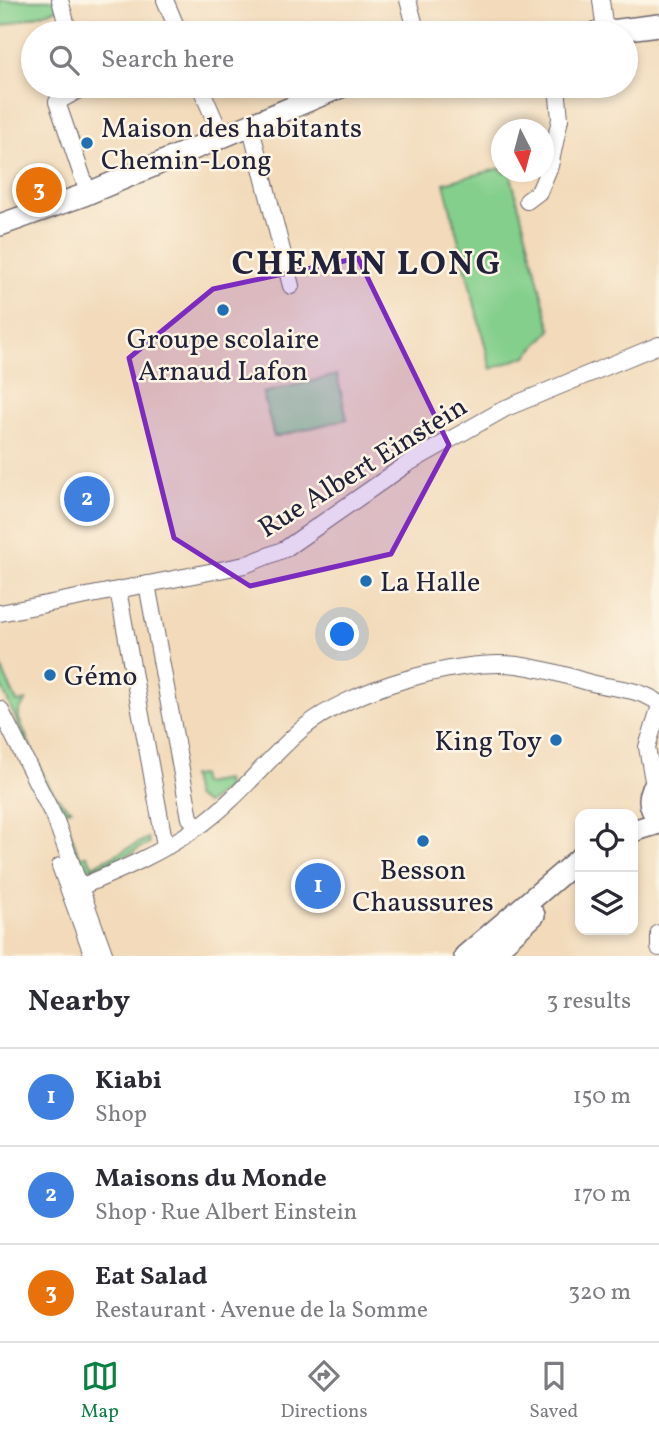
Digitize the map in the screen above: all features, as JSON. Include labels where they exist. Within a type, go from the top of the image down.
[{"type":"main road","points":[[638,27],[659,24]]},
{"type":"main road","points":[[0,225],[88,193],[314,98]]},
{"type":"main road","points":[[638,813],[656,802]]},
{"type":"main road","points":[[638,825],[656,802]]},
{"type":"main road","points":[[465,956],[575,862]]},
{"type":"main road","points":[[489,956],[575,877]]},
{"type":"street","points":[[60,0],[66,21]]},
{"type":"street","points":[[165,0],[173,21]]},
{"type":"street","points":[[408,0],[414,21]]},
{"type":"street","points":[[600,21],[601,0]]},
{"type":"street","points":[[64,98],[57,102],[88,193]]},
{"type":"street","points":[[205,98],[222,137]]},
{"type":"street","points":[[527,201],[539,192],[550,166],[560,119],[558,98]]},
{"type":"street","points":[[250,124],[291,286]]},
{"type":"street","name":"Rue Albert Einstein","points":[[0,613],[245,565],[266,558],[296,541],[407,464],[506,408],[659,345]]},
{"type":"street","points":[[146,584],[190,818],[198,827]]},
{"type":"street","points":[[118,590],[164,840],[168,846]]},
{"type":"street","points":[[80,887],[130,867],[198,827],[315,719],[342,704],[415,677],[454,668],[515,665],[610,688],[638,691],[659,703]]},
{"type":"street","points":[[0,709],[56,821],[105,956]]},
{"type":"street","points":[[141,714],[169,709]]},
{"type":"street","points":[[656,802],[647,747],[659,709]]},
{"type":"street","points":[[652,725],[651,738],[659,762]]},
{"type":"street","points":[[0,729],[46,824],[93,956]]},
{"type":"street","points":[[146,741],[175,736]]},
{"type":"street","points":[[659,933],[659,948]]},
{"type":"highlighted area","points":[[358,258],[449,445],[391,554],[250,586],[174,538],[129,358],[213,289]]},
{"type":"green space","points":[[0,0],[55,0],[58,9],[0,27]]},
{"type":"green space","points":[[491,171],[491,182],[513,182],[551,330],[527,356],[491,369],[444,183]]},
{"type":"green space","points":[[337,375],[347,419],[274,437],[263,393]]},
{"type":"green space","points":[[0,665],[17,702],[26,701],[19,711],[19,719],[40,769],[55,794],[71,809],[63,812],[80,858],[87,855],[93,866],[148,838],[149,843],[92,869],[78,861],[0,683]]},
{"type":"green space","points":[[200,775],[202,784],[226,780],[227,788],[206,804],[195,797],[191,776]]},
{"type":"place","name":"Maison des habitants Chemin-Long","points":[[87,143]]},
{"type":"place","name":"Eat Salad","points":[[39,190]]},
{"type":"place","name":"Groupe scolaire Arnaud Lafon","points":[[223,310]]},
{"type":"place","name":"Maisons du Monde","points":[[87,499]]},
{"type":"place","name":"La Halle","points":[[366,581]]},
{"type":"place","name":"Gémo","points":[[50,675]]},
{"type":"place","name":"King Toy","points":[[556,740]]},
{"type":"place","name":"Besson Chaussures","points":[[423,841]]},
{"type":"place","name":"Kiabi","points":[[318,886]]},
{"type":"district","name":"CHEMIN LONG","points":[[367,262]]}]
